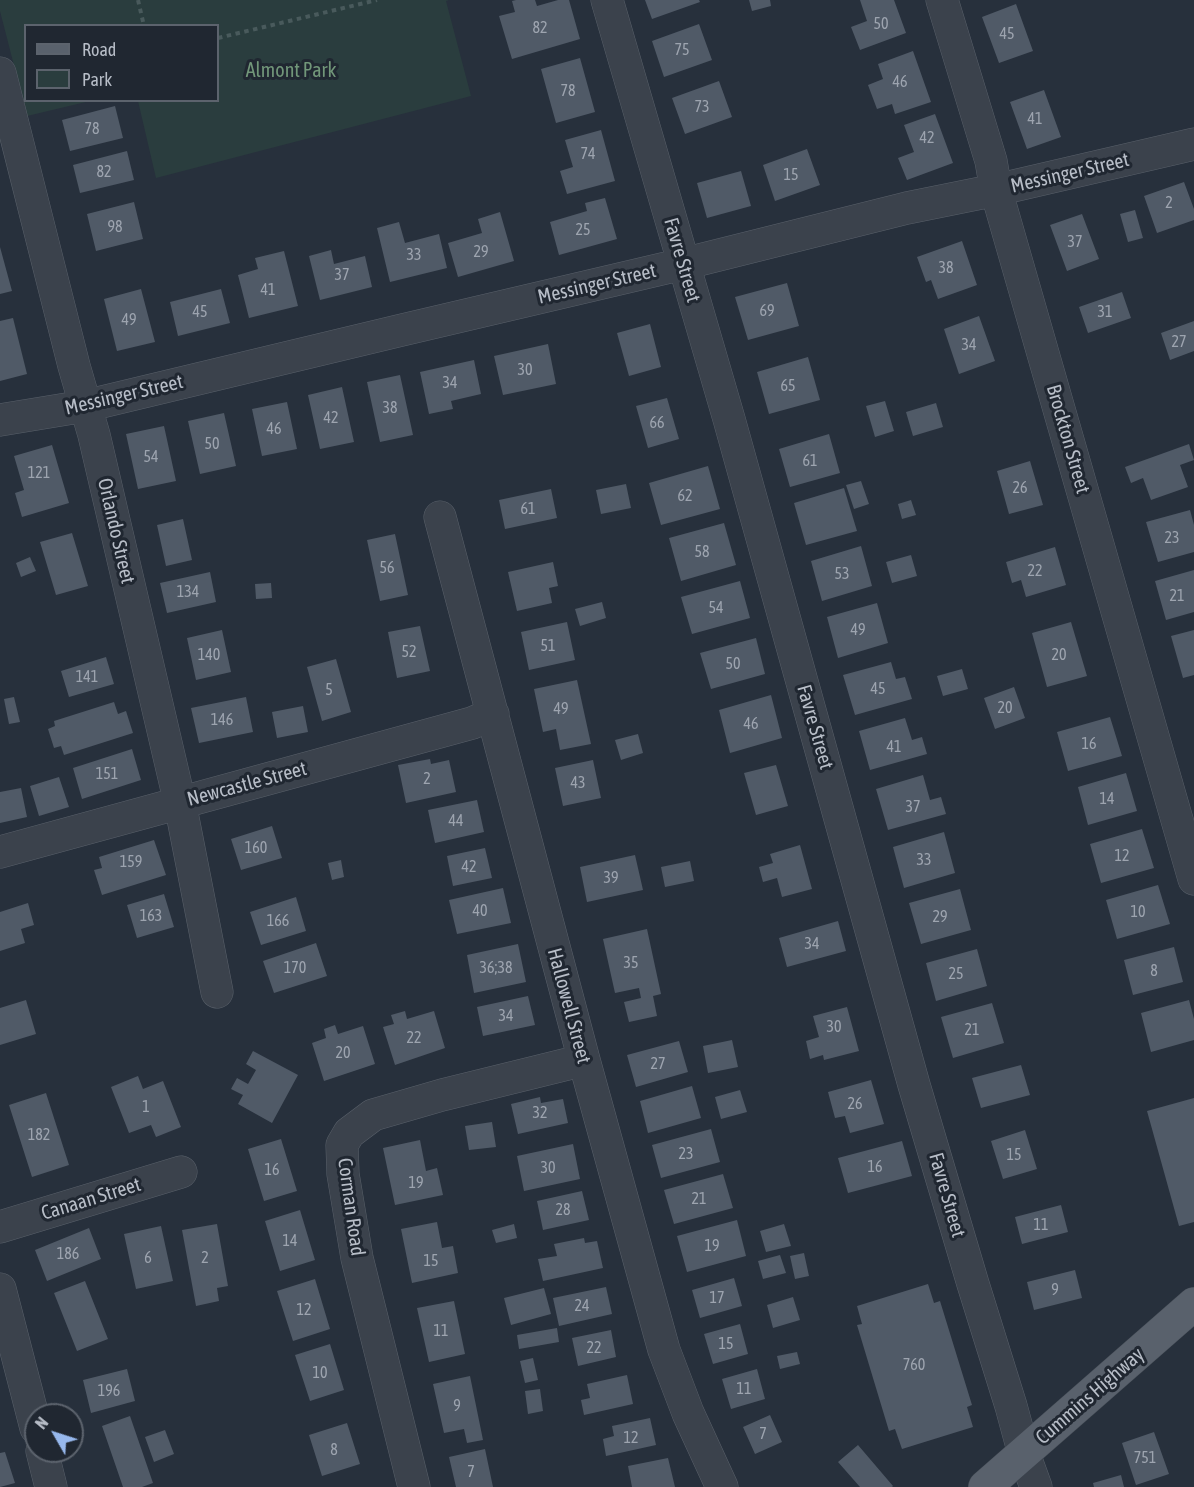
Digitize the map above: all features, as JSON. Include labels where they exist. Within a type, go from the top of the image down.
[{"type":"main road","name":"Cummins Highway","points":[[985,1487],[1194,1304]]},
{"type":"street","name":"Favre Street","points":[[607,0],[729,419],[914,1084],[1024,1454],[1036,1487]]},
{"type":"street","name":"Brockton Street","points":[[942,0],[991,161],[996,190],[1194,879]]},
{"type":"street","name":"Orlando Street","points":[[0,73],[74,366],[94,435],[180,803],[217,992]]},
{"type":"street","name":"Messinger Street","points":[[0,420],[85,406],[683,264],[907,208],[996,190],[1194,144]]},
{"type":"street","name":"Hallowell Street","points":[[440,518],[584,1060],[664,1350],[688,1413],[722,1487]]},
{"type":"street","name":"Newcastle Street","points":[[0,852],[472,723],[493,714]]},
{"type":"street","name":"Corman Road","points":[[414,1487],[357,1258],[343,1174],[342,1145],[349,1133],[373,1115],[442,1095],[584,1060]]},
{"type":"street","name":"Canaan Street","points":[[0,1227],[181,1172]]},
{"type":"street","points":[[0,1289],[30,1403]]},
{"type":"street","points":[[45,1463],[51,1487]]},
{"type":"path","points":[[138,0],[144,24]]},
{"type":"path","points":[[219,38],[376,0]]},
{"type":"green space","name":"Almont Park","points":[[0,0],[449,0],[446,1],[471,96],[156,178],[138,102],[219,102],[219,24],[24,24],[24,102],[86,102],[27,116],[0,11]]},
{"type":"building","points":[[535,0],[537,6],[558,0],[569,0],[580,39],[512,59],[499,16],[515,12],[512,1]]},
{"type":"building","points":[[645,0],[699,0],[700,2],[652,19]]},
{"type":"building","points":[[749,0],[770,0],[771,6],[752,11]]},
{"type":"building","points":[[860,0],[894,0],[906,33],[860,50],[851,27],[867,21]]},
{"type":"building","points":[[1016,4],[1033,51],[999,63],[982,17]]},
{"type":"building","points":[[699,24],[712,60],[664,77],[652,41]]},
{"type":"building","points":[[913,51],[931,102],[895,114],[892,104],[877,109],[868,85],[883,79],[878,64]]},
{"type":"building","points":[[580,58],[595,112],[556,123],[541,69]]},
{"type":"building","points":[[719,81],[732,117],[685,134],[672,98]]},
{"type":"building","points":[[1044,90],[1061,137],[1027,149],[1010,102]]},
{"type":"building","points":[[115,106],[123,138],[70,151],[62,120]]},
{"type":"building","points":[[935,114],[953,163],[907,180],[898,158],[914,152],[904,125]]},
{"type":"building","points":[[601,130],[615,181],[567,194],[560,171],[573,167],[565,140]]},
{"type":"building","points":[[807,149],[820,185],[775,201],[763,165]]},
{"type":"building","points":[[127,151],[134,180],[80,193],[73,165]]},
{"type":"building","points":[[741,171],[751,206],[707,218],[697,183]]},
{"type":"building","points":[[1184,182],[1194,209],[1194,220],[1157,233],[1144,196]]},
{"type":"building","points":[[605,198],[617,239],[559,255],[550,222],[587,211],[585,203]]},
{"type":"building","points":[[134,202],[143,239],[96,251],[87,214]]},
{"type":"building","points":[[1135,210],[1143,238],[1128,242],[1120,214]]},
{"type":"building","points":[[500,212],[514,261],[458,277],[448,243],[482,233],[478,219]]},
{"type":"building","points":[[1082,214],[1099,259],[1067,271],[1050,225]]},
{"type":"building","points":[[399,222],[405,243],[439,234],[447,268],[390,282],[377,228]]},
{"type":"building","points":[[962,241],[977,285],[938,299],[931,280],[926,282],[917,257]]},
{"type":"building","points":[[0,247],[12,291],[0,294]]},
{"type":"building","points":[[331,250],[334,264],[365,256],[372,287],[320,300],[309,256]]},
{"type":"building","points":[[284,251],[298,306],[249,318],[238,275],[258,269],[255,258]]},
{"type":"building","points":[[787,283],[799,326],[748,340],[735,297]]},
{"type":"building","points":[[141,289],[155,342],[117,351],[104,299]]},
{"type":"building","points":[[221,289],[230,323],[178,336],[170,302]]},
{"type":"building","points":[[1122,292],[1131,318],[1088,333],[1079,307]]},
{"type":"building","points":[[979,316],[995,361],[959,374],[944,329]]},
{"type":"building","points":[[13,318],[27,374],[0,381],[0,321]]},
{"type":"building","points":[[1194,321],[1194,351],[1170,360],[1161,333]]},
{"type":"building","points":[[650,324],[661,367],[629,376],[617,333]]},
{"type":"building","points":[[548,344],[556,384],[503,395],[494,356]]},
{"type":"building","points":[[808,357],[820,400],[769,414],[757,372]]},
{"type":"building","points":[[474,360],[481,394],[451,401],[453,409],[429,414],[420,372]]},
{"type":"building","points":[[400,375],[413,435],[380,442],[367,382]]},
{"type":"building","points":[[342,387],[354,442],[320,449],[308,395]]},
{"type":"building","points":[[667,398],[679,439],[648,448],[636,406]]},
{"type":"building","points":[[885,401],[894,431],[875,437],[866,406]]},
{"type":"building","points":[[287,402],[297,449],[262,456],[252,409]]},
{"type":"building","points":[[936,403],[943,427],[913,436],[906,412]]},
{"type":"building","points":[[224,413],[236,466],[200,474],[188,421]]},
{"type":"building","points":[[164,426],[176,481],[138,489],[126,434]]},
{"type":"building","points":[[829,434],[840,473],[790,487],[779,449]]},
{"type":"building","points":[[1189,444],[1194,460],[1180,465],[1188,487],[1151,500],[1143,478],[1131,483],[1125,467]]},
{"type":"building","points":[[52,445],[69,503],[22,517],[15,493],[24,490],[14,456]]},
{"type":"building","points":[[1030,461],[1043,505],[1009,514],[997,471]]},
{"type":"building","points":[[708,466],[720,509],[661,525],[649,483]]},
{"type":"building","points":[[861,481],[869,504],[854,509],[846,485]]},
{"type":"building","points":[[626,484],[631,508],[601,514],[596,490]]},
{"type":"building","points":[[844,488],[857,531],[806,545],[794,503]]},
{"type":"building","points":[[551,489],[557,518],[505,529],[499,500]]},
{"type":"building","points":[[911,500],[916,515],[902,519],[898,504]]},
{"type":"building","points":[[1190,510],[1194,525],[1194,552],[1158,562],[1146,522]]},
{"type":"building","points":[[183,519],[192,560],[166,566],[157,525]]},
{"type":"building","points":[[724,523],[736,565],[681,581],[669,538]]},
{"type":"building","points":[[72,533],[88,586],[56,595],[40,542]]},
{"type":"building","points":[[395,534],[408,595],[380,601],[367,540]]},
{"type":"building","points":[[861,546],[872,586],[822,601],[811,561]]},
{"type":"building","points":[[1055,547],[1066,585],[1026,597],[1021,580],[1012,583],[1006,562]]},
{"type":"building","points":[[911,555],[917,576],[892,583],[886,562]]},
{"type":"building","points":[[30,557],[36,571],[21,577],[16,563]]},
{"type":"building","points":[[553,562],[558,586],[549,588],[552,603],[517,611],[508,572]]},
{"type":"building","points":[[1194,570],[1194,612],[1166,620],[1155,581]]},
{"type":"building","points":[[210,572],[216,602],[167,613],[160,583]]},
{"type":"building","points":[[740,581],[750,618],[692,634],[681,597]]},
{"type":"building","points":[[271,583],[272,598],[256,599],[255,584]]},
{"type":"building","points":[[602,602],[606,618],[580,626],[575,609]]},
{"type":"building","points":[[877,603],[888,643],[838,658],[827,617]]},
{"type":"building","points":[[567,622],[575,660],[529,670],[521,632]]},
{"type":"building","points":[[1071,622],[1087,676],[1047,687],[1032,633]]},
{"type":"building","points":[[420,626],[430,671],[397,678],[388,632]]},
{"type":"building","points":[[222,630],[231,672],[196,680],[187,638]]},
{"type":"building","points":[[1194,630],[1194,675],[1183,678],[1171,636]]},
{"type":"building","points":[[756,638],[765,674],[711,689],[700,653]]},
{"type":"building","points":[[106,657],[114,684],[69,697],[61,671]]},
{"type":"building","points":[[336,659],[351,712],[322,721],[307,667]]},
{"type":"building","points":[[891,662],[896,679],[905,677],[912,699],[855,715],[843,675]]},
{"type":"building","points":[[962,669],[968,689],[943,696],[937,676]]},
{"type":"building","points":[[577,680],[591,744],[560,750],[556,729],[543,732],[534,689]]},
{"type":"building","points":[[1014,687],[1025,718],[995,729],[984,698]]},
{"type":"building","points":[[771,695],[782,738],[730,753],[719,710]]},
{"type":"building","points":[[14,697],[20,722],[9,724],[4,699]]},
{"type":"building","points":[[246,697],[253,732],[199,743],[191,708]]},
{"type":"building","points":[[114,702],[118,714],[126,711],[133,733],[64,755],[61,746],[54,748],[48,729],[55,726],[54,721]]},
{"type":"building","points":[[303,706],[308,732],[277,738],[272,712]]},
{"type":"building","points":[[1110,717],[1122,756],[1068,771],[1057,732]]},
{"type":"building","points":[[905,718],[912,740],[922,737],[927,754],[870,770],[859,731]]},
{"type":"building","points":[[638,734],[643,753],[621,760],[615,740]]},
{"type":"building","points":[[132,749],[141,780],[82,799],[73,768]]},
{"type":"building","points":[[430,759],[431,764],[449,760],[456,792],[406,803],[398,765]]},
{"type":"building","points":[[593,760],[601,798],[563,806],[555,768]]},
{"type":"building","points":[[776,765],[788,806],[756,815],[744,773]]},
{"type":"building","points":[[1126,773],[1137,811],[1088,825],[1078,787]]},
{"type":"building","points":[[923,775],[930,800],[941,797],[946,814],[888,830],[876,789]]},
{"type":"building","points":[[59,777],[69,807],[39,816],[30,786]]},
{"type":"building","points":[[21,788],[27,817],[0,823],[0,792]]},
{"type":"building","points":[[477,800],[484,832],[435,843],[428,810]]},
{"type":"building","points":[[272,826],[282,858],[241,870],[231,839]]},
{"type":"building","points":[[1142,829],[1154,868],[1101,883],[1090,844]]},
{"type":"building","points":[[944,832],[955,873],[904,888],[893,847]]},
{"type":"building","points":[[154,840],[166,875],[102,895],[94,870],[102,868],[99,857]]},
{"type":"building","points":[[800,845],[812,889],[782,897],[777,878],[763,882],[759,867],[773,863],[770,854]]},
{"type":"building","points":[[485,848],[492,878],[453,886],[447,856]]},
{"type":"building","points":[[635,855],[643,890],[587,902],[580,867]]},
{"type":"building","points":[[341,860],[344,877],[332,880],[328,863]]},
{"type":"building","points":[[690,861],[694,881],[665,887],[661,867]]},
{"type":"building","points":[[1158,885],[1170,924],[1117,939],[1106,900]]},
{"type":"building","points":[[503,888],[511,923],[457,934],[449,900]]},
{"type":"building","points":[[960,889],[971,930],[921,944],[909,903]]},
{"type":"building","points":[[164,894],[174,927],[137,938],[127,905]]},
{"type":"building","points":[[296,897],[306,931],[261,945],[250,912]]},
{"type":"building","points":[[28,903],[34,925],[21,929],[25,943],[0,951],[0,912]]},
{"type":"building","points":[[838,921],[846,951],[787,967],[779,938]]},
{"type":"building","points":[[647,929],[661,994],[653,996],[657,1016],[629,1022],[624,1002],[641,998],[639,988],[615,993],[603,939]]},
{"type":"building","points":[[316,943],[327,976],[274,993],[263,961]]},
{"type":"building","points":[[518,944],[526,982],[474,993],[467,955]]},
{"type":"building","points":[[1174,947],[1183,982],[1133,995],[1124,960]]},
{"type":"building","points":[[977,949],[987,986],[936,1001],[926,963]]},
{"type":"building","points":[[528,996],[535,1025],[483,1036],[477,1007]]},
{"type":"building","points":[[26,1000],[36,1034],[0,1045],[0,1008]]},
{"type":"building","points":[[1189,1000],[1194,1019],[1194,1040],[1151,1052],[1141,1013]]},
{"type":"building","points":[[992,1003],[1004,1043],[953,1058],[941,1017]]},
{"type":"building","points":[[847,1007],[859,1051],[824,1060],[823,1055],[810,1059],[806,1041],[819,1037],[813,1016]]},
{"type":"building","points":[[405,1011],[407,1019],[434,1011],[445,1048],[395,1065],[383,1027],[394,1024],[391,1015]]},
{"type":"building","points":[[335,1025],[338,1034],[363,1026],[375,1064],[324,1081],[312,1043],[326,1038],[324,1029]]},
{"type":"building","points":[[732,1040],[738,1067],[708,1073],[703,1046]]},
{"type":"building","points":[[679,1041],[688,1072],[636,1087],[627,1055]]},
{"type":"building","points":[[253,1051],[298,1075],[272,1123],[238,1104],[243,1095],[231,1089],[237,1078],[248,1084],[256,1070],[246,1064]]},
{"type":"building","points":[[1021,1065],[1030,1095],[981,1108],[972,1078]]},
{"type":"building","points":[[138,1076],[143,1089],[163,1081],[181,1127],[156,1137],[151,1125],[129,1133],[111,1087]]},
{"type":"building","points":[[871,1080],[884,1124],[850,1133],[845,1116],[835,1118],[828,1092]]},
{"type":"building","points":[[692,1086],[701,1118],[648,1133],[640,1101]]},
{"type":"building","points":[[740,1090],[747,1112],[721,1119],[715,1097]]},
{"type":"building","points":[[46,1093],[69,1165],[32,1177],[9,1105]]},
{"type":"building","points":[[540,1097],[541,1103],[563,1099],[568,1123],[518,1134],[511,1104]]},
{"type":"building","points":[[1194,1098],[1194,1222],[1179,1226],[1147,1111]]},
{"type":"building","points":[[492,1122],[496,1147],[469,1150],[465,1126]]},
{"type":"building","points":[[711,1129],[720,1162],[661,1178],[652,1145]]},
{"type":"building","points":[[1025,1130],[1037,1169],[1003,1179],[991,1141]]},
{"type":"building","points":[[281,1139],[297,1191],[264,1201],[248,1149]]},
{"type":"building","points":[[420,1140],[426,1171],[437,1168],[443,1195],[395,1205],[383,1148]]},
{"type":"building","points":[[902,1141],[912,1176],[848,1193],[838,1158]]},
{"type":"building","points":[[573,1144],[580,1179],[524,1191],[517,1156]]},
{"type":"building","points":[[723,1174],[733,1208],[674,1224],[664,1190]]},
{"type":"building","points":[[582,1191],[589,1220],[543,1230],[537,1201]]},
{"type":"building","points":[[1061,1205],[1068,1232],[1022,1244],[1015,1217]]},
{"type":"building","points":[[300,1210],[315,1260],[280,1271],[265,1221]]},
{"type":"building","points":[[737,1220],[746,1256],[687,1272],[677,1236]]},
{"type":"building","points":[[437,1222],[442,1248],[453,1246],[458,1273],[412,1283],[401,1229]]},
{"type":"building","points":[[217,1224],[228,1286],[217,1288],[219,1301],[196,1306],[182,1230]]},
{"type":"building","points":[[514,1224],[517,1238],[496,1243],[492,1230]]},
{"type":"building","points":[[784,1224],[791,1246],[766,1252],[760,1231]]},
{"type":"building","points":[[161,1226],[173,1281],[136,1289],[124,1234]]},
{"type":"building","points":[[89,1228],[101,1259],[47,1281],[35,1250]]},
{"type":"building","points":[[584,1238],[585,1243],[597,1241],[603,1268],[543,1281],[538,1259],[557,1256],[554,1244]]},
{"type":"building","points":[[804,1253],[809,1276],[795,1279],[790,1256]]},
{"type":"building","points":[[780,1255],[786,1273],[763,1279],[758,1261]]},
{"type":"building","points":[[1075,1270],[1082,1298],[1034,1310],[1027,1282]]},
{"type":"building","points":[[734,1278],[742,1306],[700,1318],[692,1290]]},
{"type":"building","points":[[315,1279],[330,1329],[293,1341],[277,1291]]},
{"type":"building","points":[[85,1281],[108,1339],[77,1351],[54,1293]]},
{"type":"building","points":[[928,1284],[934,1303],[940,1301],[972,1405],[967,1407],[973,1427],[902,1449],[895,1429],[889,1431],[857,1325],[862,1324],[857,1306]]},
{"type":"building","points":[[606,1287],[612,1314],[559,1326],[553,1298]]},
{"type":"building","points":[[544,1288],[551,1314],[511,1325],[504,1298]]},
{"type":"building","points":[[793,1297],[800,1320],[773,1328],[767,1305]]},
{"type":"building","points":[[454,1301],[465,1354],[429,1362],[417,1308]]},
{"type":"building","points":[[740,1324],[748,1354],[713,1364],[704,1334]]},
{"type":"building","points":[[557,1328],[559,1342],[519,1349],[517,1335]]},
{"type":"building","points":[[611,1330],[616,1357],[578,1366],[572,1338]]},
{"type":"building","points":[[330,1344],[344,1390],[310,1401],[295,1355]]},
{"type":"building","points":[[797,1352],[800,1364],[780,1369],[777,1356]]},
{"type":"building","points":[[533,1358],[538,1380],[525,1383],[520,1361]]},
{"type":"building","points":[[127,1369],[135,1401],[91,1413],[83,1380]]},
{"type":"building","points":[[757,1369],[765,1399],[731,1409],[722,1379]]},
{"type":"building","points":[[627,1375],[633,1404],[584,1415],[581,1400],[590,1398],[587,1384]]},
{"type":"building","points":[[470,1376],[483,1440],[467,1443],[464,1429],[444,1433],[433,1384]]},
{"type":"building","points":[[540,1389],[543,1411],[528,1414],[525,1391]]},
{"type":"building","points":[[770,1415],[782,1442],[755,1454],[743,1427]]},
{"type":"building","points":[[130,1416],[153,1483],[142,1487],[123,1487],[102,1426]]},
{"type":"building","points":[[650,1418],[656,1445],[606,1456],[603,1439],[614,1436],[612,1426]]},
{"type":"building","points":[[347,1423],[360,1464],[322,1476],[309,1435]]},
{"type":"building","points":[[165,1430],[174,1454],[154,1462],[145,1437]]},
{"type":"building","points":[[1154,1432],[1169,1474],[1136,1485],[1122,1443]]},
{"type":"building","points":[[858,1445],[892,1487],[860,1487],[838,1462]]},
{"type":"building","points":[[485,1449],[493,1487],[456,1487],[449,1457]]},
{"type":"building","points":[[5,1452],[15,1483],[0,1487],[0,1453]]},
{"type":"building","points":[[668,1458],[675,1487],[632,1487],[628,1466]]},
{"type":"building","points":[[1121,1475],[1124,1487],[1094,1487],[1093,1483]]}]
